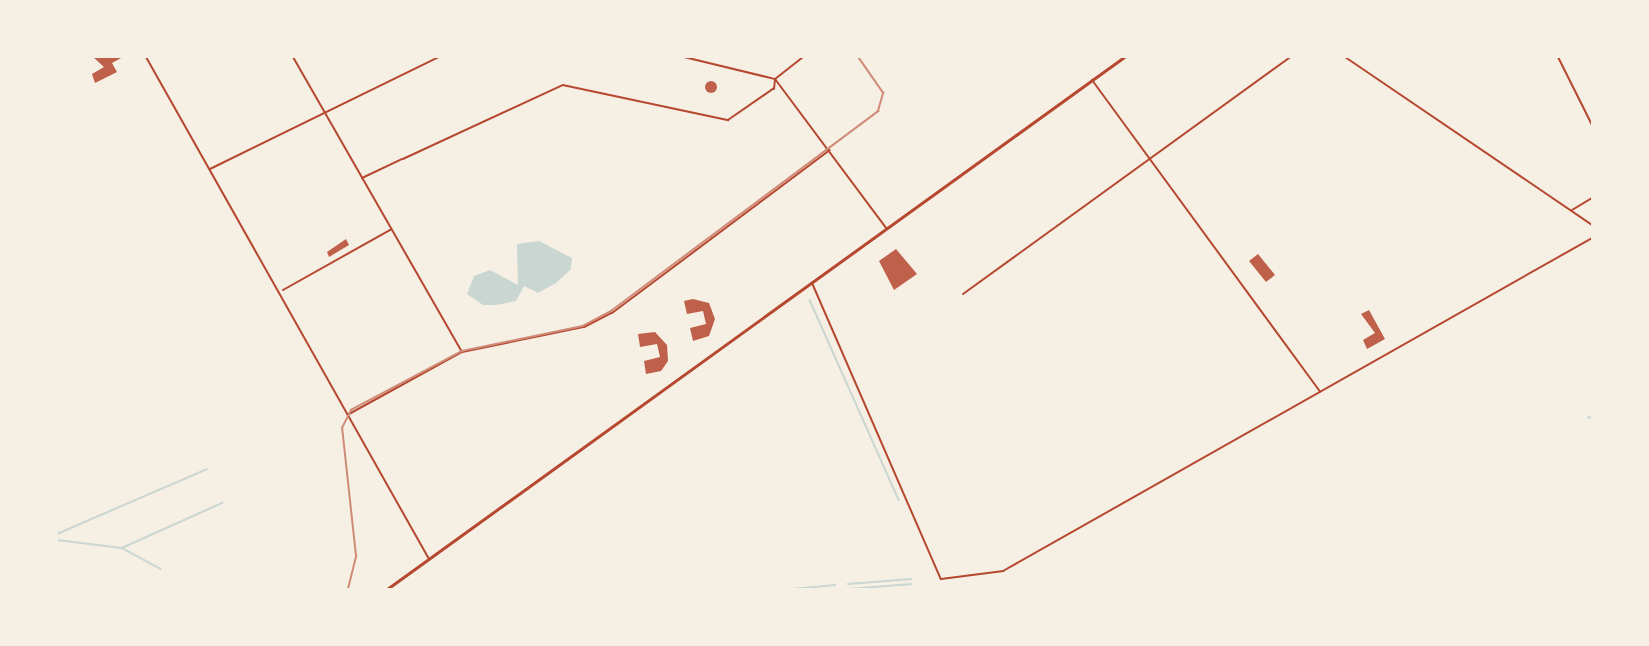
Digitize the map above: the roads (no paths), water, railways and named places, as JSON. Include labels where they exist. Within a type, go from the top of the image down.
[{"type":"main road","points":[[387,589],[1124,57]]},
{"type":"street","points":[[146,57],[429,559]]},
{"type":"street","points":[[293,57],[462,352]]},
{"type":"street","points":[[210,170],[323,110],[439,57]]},
{"type":"street","points":[[684,57],[775,79],[887,229]]},
{"type":"street","points":[[362,178],[562,85],[728,120],[774,89],[775,79],[803,57]]},
{"type":"street","points":[[963,294],[1150,162],[1291,57]]},
{"type":"street","points":[[1345,57],[1592,225]]},
{"type":"street","points":[[1557,57],[1592,125]]},
{"type":"street","points":[[1092,80],[1320,391]]},
{"type":"street","points":[[349,414],[462,352],[584,327],[612,312],[830,150]]},
{"type":"street","points":[[1572,210],[1592,198]]},
{"type":"street","points":[[283,290],[391,229]]},
{"type":"street","points":[[812,282],[941,579],[1003,571],[1592,238]]},
{"type":"waterway","points":[[810,300],[899,500]]},
{"type":"waterway","points":[[1588,417],[1592,418]]},
{"type":"waterway","points":[[57,534],[207,469]]},
{"type":"waterway","points":[[122,548],[222,503]]},
{"type":"waterway","points":[[57,540],[122,548],[161,569]]},
{"type":"waterway","points":[[848,584],[911,579]]},
{"type":"waterway","points":[[849,589],[912,584]]},
{"type":"waterway","points":[[793,589],[835,585]]},
{"type":"tram line","points":[[348,589],[356,556],[342,428],[351,410],[462,351],[583,326],[611,311],[878,111],[883,93],[858,57]]}]
